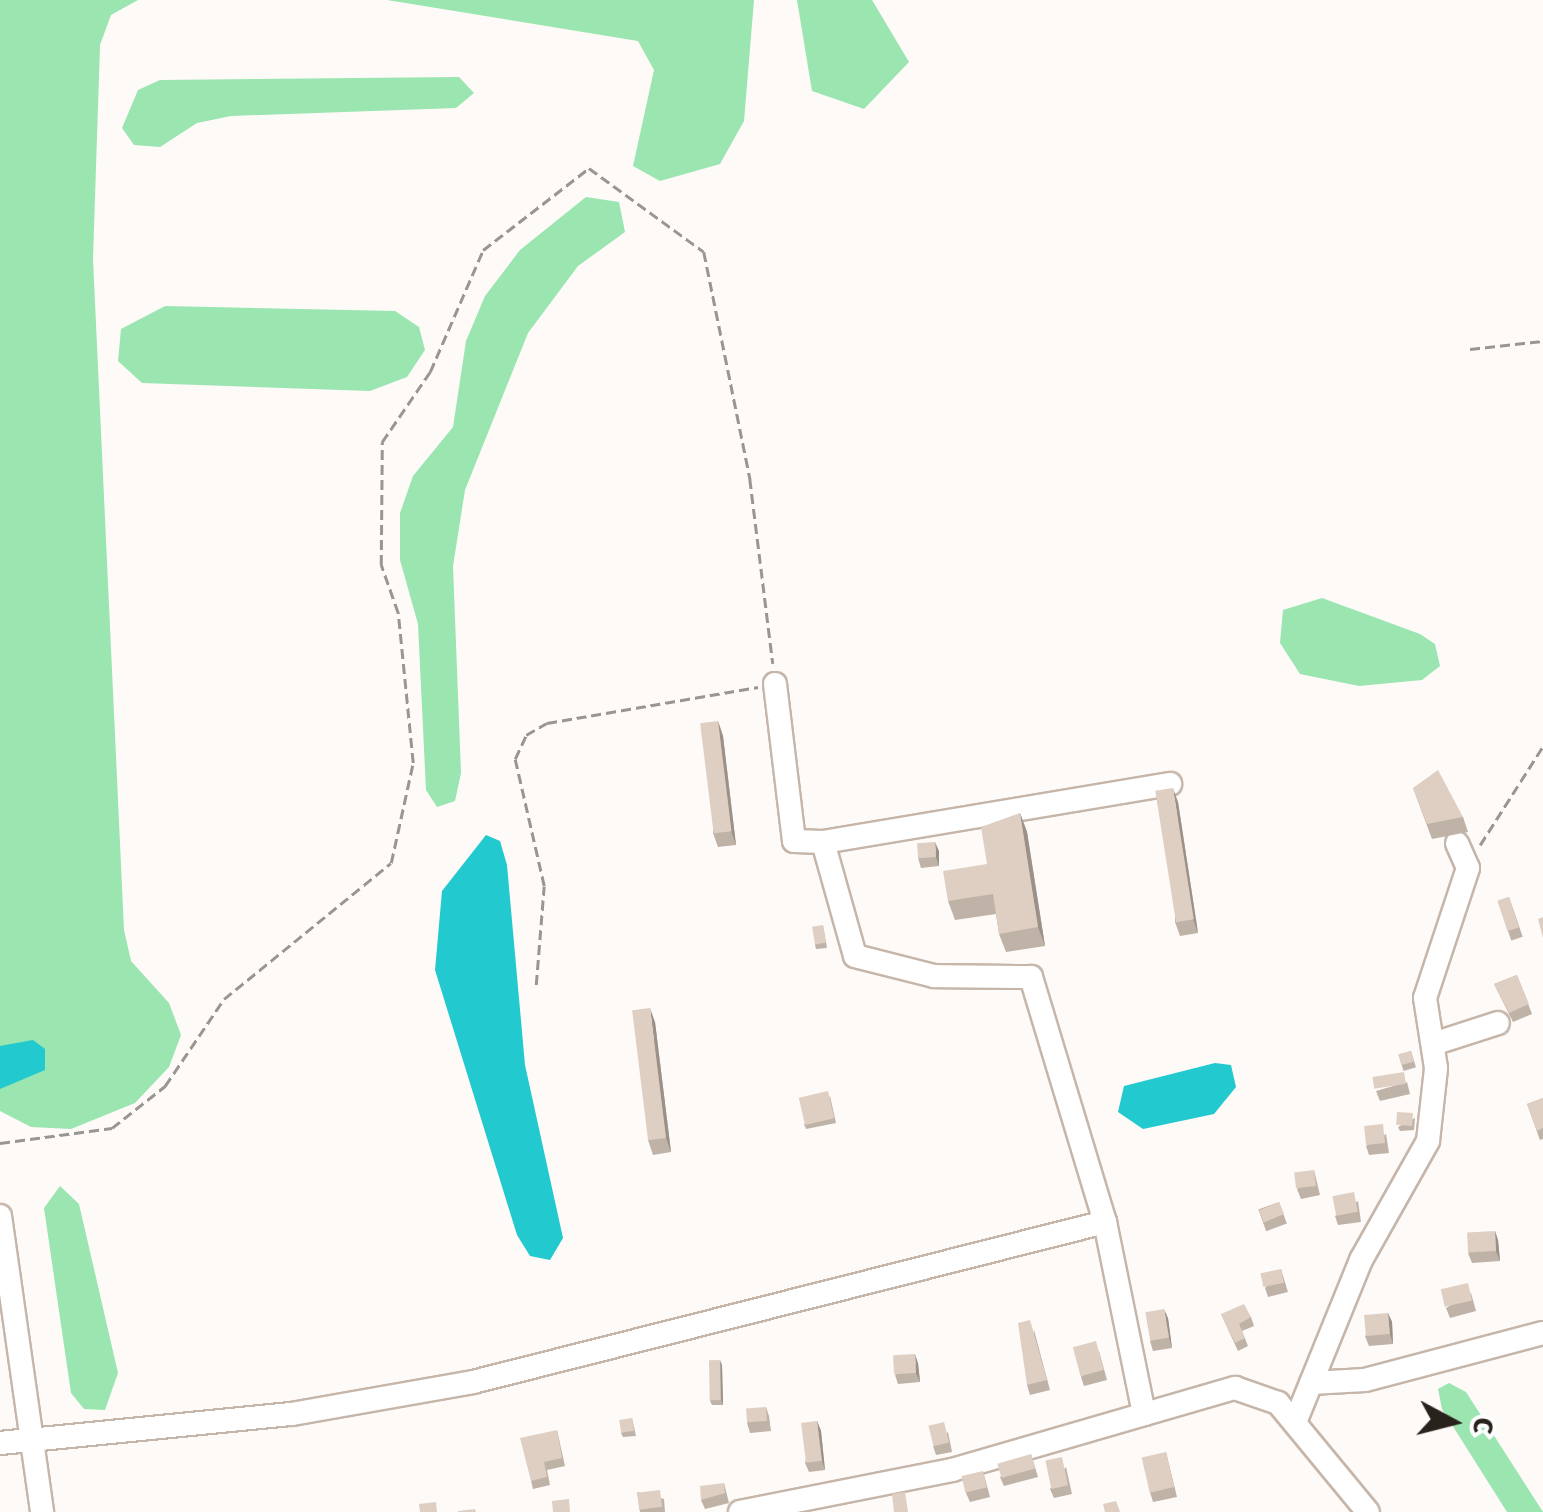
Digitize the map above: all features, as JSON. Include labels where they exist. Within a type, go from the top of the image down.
[{"type":"street","points":[[775,684],[794,841],[823,842],[1170,784]]},
{"type":"street","points":[[823,842],[855,956],[934,976],[1031,977],[1105,1222],[1144,1414]]},
{"type":"street","points":[[1296,1420],[1361,1260],[1428,1141],[1432,1044],[1428,972],[1468,868],[1458,843]]},
{"type":"street","points":[[1432,1044],[1498,1023]]},
{"type":"street","points":[[0,1216],[42,1512]]},
{"type":"street","points":[[0,1443],[292,1414],[486,1379],[1105,1222]]},
{"type":"street","points":[[1311,1383],[1365,1380],[1543,1333]]},
{"type":"street","points":[[740,1512],[952,1470],[1235,1388],[1258,1391],[1296,1420],[1368,1512]]},
{"type":"path","points":[[0,1143],[112,1128],[165,1086],[224,998],[391,863],[414,763],[398,612],[380,566],[382,442],[430,372],[483,250],[589,168],[704,252],[750,479],[775,684],[547,723],[526,736],[515,759],[544,886],[536,986]]},
{"type":"path","points":[[1470,349],[1543,341]]},
{"type":"path","points":[[1468,868],[1543,746]]},
{"type":"green space","points":[[0,0],[138,0],[111,15],[100,45],[93,259],[124,930],[131,961],[169,1003],[181,1035],[169,1067],[135,1103],[71,1129],[31,1127],[0,1111]]},
{"type":"green space","points":[[387,0],[754,0],[744,121],[720,164],[660,181],[633,166],[654,70],[638,41]]},
{"type":"green space","points":[[797,0],[872,0],[909,62],[864,109],[812,91]]},
{"type":"green space","points":[[459,77],[474,93],[456,108],[231,116],[197,123],[160,147],[134,145],[122,128],[138,90],[160,80]]},
{"type":"green space","points":[[586,197],[619,202],[625,232],[578,266],[528,333],[465,490],[453,566],[461,773],[455,801],[437,807],[426,790],[418,624],[400,560],[400,513],[413,476],[453,427],[466,341],[485,296],[520,250]]},
{"type":"green space","points":[[165,306],[395,311],[419,327],[425,350],[407,377],[370,391],[142,383],[118,361],[121,329]]},
{"type":"green space","points":[[1322,598],[1420,634],[1435,644],[1440,666],[1422,680],[1359,686],[1300,674],[1280,643],[1283,610]]},
{"type":"green space","points":[[60,1186],[79,1204],[118,1373],[105,1410],[84,1409],[71,1393],[44,1208]]},
{"type":"green space","points":[[1449,1383],[1466,1392],[1543,1512],[1507,1512],[1442,1409],[1438,1389]]},
{"type":"water","points":[[486,835],[500,841],[507,865],[525,1065],[563,1238],[550,1260],[530,1256],[517,1235],[435,970],[442,891]]},
{"type":"water","points":[[33,1040],[45,1049],[45,1070],[0,1089],[0,1046]]},
{"type":"water","points":[[1215,1063],[1231,1065],[1236,1087],[1214,1114],[1143,1129],[1118,1112],[1124,1086]]},
{"type":"building","points":[[718,721],[732,831],[714,833],[700,723]]},
{"type":"building","points":[[1438,770],[1463,817],[1427,824],[1413,788]]},
{"type":"building","points":[[1173,788],[1194,919],[1176,922],[1155,791]]},
{"type":"building","points":[[1020,813],[1038,927],[999,934],[993,894],[948,901],[943,871],[987,864],[981,827]]},
{"type":"building","points":[[935,842],[936,857],[918,858],[917,843]]},
{"type":"building","points":[[1509,897],[1519,927],[1507,931],[1498,901]]},
{"type":"building","points":[[823,925],[826,943],[815,944],[812,927]]},
{"type":"building","points":[[1517,975],[1529,1004],[1509,1013],[1494,984]]},
{"type":"building","points":[[650,1008],[666,1138],[648,1140],[632,1010]]},
{"type":"building","points":[[1411,1051],[1414,1062],[1401,1065],[1398,1054]]},
{"type":"building","points":[[1404,1072],[1406,1084],[1374,1089],[1372,1077]]},
{"type":"building","points":[[828,1091],[834,1118],[805,1125],[799,1098]]},
{"type":"building","points":[[1543,1098],[1543,1128],[1537,1131],[1527,1104]]},
{"type":"building","points":[[1397,1112],[1413,1113],[1412,1126],[1396,1125]]},
{"type":"building","points":[[1383,1124],[1385,1143],[1366,1145],[1364,1126]]},
{"type":"building","points":[[1314,1170],[1316,1186],[1296,1188],[1294,1172]]},
{"type":"building","points":[[1354,1192],[1358,1212],[1336,1216],[1332,1196]]},
{"type":"building","points":[[1279,1202],[1284,1214],[1264,1223],[1259,1211]]},
{"type":"building","points":[[1495,1231],[1496,1251],[1468,1252],[1467,1232]]},
{"type":"building","points":[[1281,1269],[1284,1283],[1263,1287],[1260,1273]]},
{"type":"building","points":[[1468,1283],[1472,1301],[1445,1307],[1441,1289]]},
{"type":"building","points":[[1244,1304],[1251,1317],[1239,1324],[1245,1338],[1235,1343],[1221,1314]]},
{"type":"building","points":[[1164,1309],[1169,1338],[1150,1341],[1145,1312]]},
{"type":"building","points":[[1388,1313],[1390,1334],[1366,1336],[1364,1315]]},
{"type":"building","points":[[1030,1320],[1047,1380],[1027,1385],[1018,1323]]},
{"type":"building","points":[[1096,1341],[1104,1370],[1081,1376],[1073,1347]]},
{"type":"building","points":[[915,1354],[916,1373],[894,1374],[893,1355]]},
{"type":"building","points":[[709,1360],[720,1360],[721,1400],[710,1400]]},
{"type":"building","points":[[766,1407],[767,1421],[747,1422],[746,1408]]},
{"type":"building","points":[[632,1418],[634,1431],[621,1433],[619,1420]]},
{"type":"building","points":[[817,1421],[822,1461],[806,1463],[801,1423]]},
{"type":"building","points":[[944,1422],[949,1442],[934,1446],[928,1426]]},
{"type":"building","points":[[557,1430],[562,1458],[544,1462],[547,1477],[531,1481],[520,1438]]},
{"type":"building","points":[[1166,1452],[1174,1487],[1150,1493],[1142,1458]]},
{"type":"building","points":[[1031,1454],[1035,1468],[1001,1478],[997,1464]]},
{"type":"building","points":[[1062,1457],[1068,1485],[1051,1489],[1045,1461]]},
{"type":"building","points":[[983,1471],[987,1488],[965,1493],[962,1476]]},
{"type":"building","points":[[724,1483],[725,1493],[701,1500],[700,1486]]},
{"type":"building","points":[[660,1490],[662,1507],[639,1510],[637,1493]]},
{"type":"building","points":[[905,1492],[908,1512],[894,1512],[892,1494]]},
{"type":"building","points":[[569,1499],[570,1512],[553,1512],[552,1501]]},
{"type":"building","points":[[1116,1501],[1120,1512],[1105,1512],[1103,1504]]},
{"type":"building","points":[[436,1502],[437,1512],[420,1512],[419,1504]]}]
